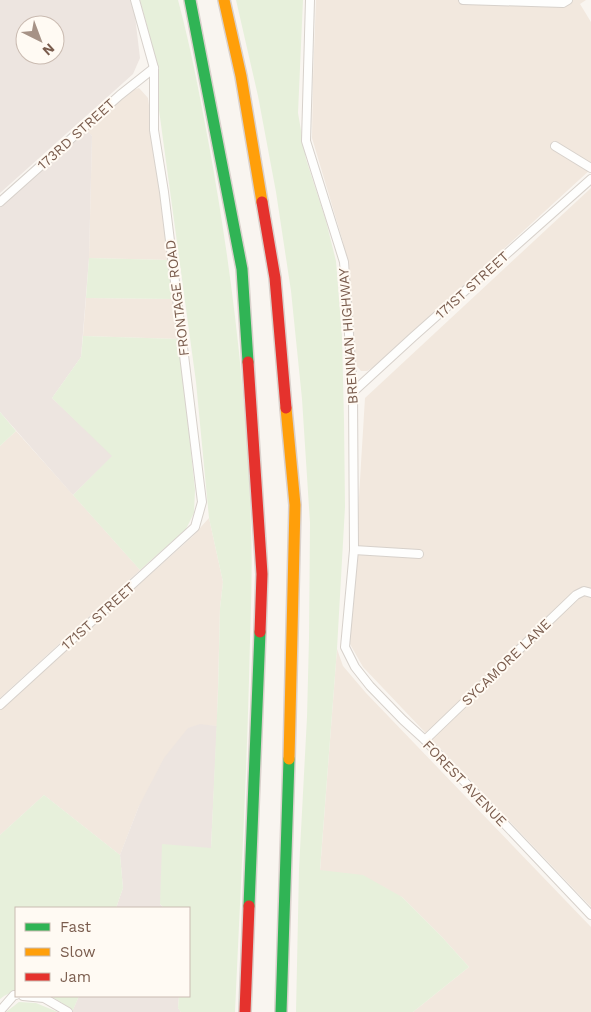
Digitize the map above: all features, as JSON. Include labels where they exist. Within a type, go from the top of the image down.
[{"type":"highway","points":[[190,0],[242,269],[262,574],[246,1012]]},
{"type":"highway","points":[[224,0],[241,76],[275,278],[295,505],[291,713],[280,1012]]},
{"type":"street","name":"FRONTAGE ROAD","points":[[135,0],[154,68],[154,130],[164,192],[202,502],[195,527]]},
{"type":"street","name":"BRENNAN HIGHWAY","points":[[310,0],[306,141],[344,262],[353,392],[354,550],[345,647]]},
{"type":"street","points":[[463,0],[563,3],[568,0]]},
{"type":"street","name":"173RD STREET","points":[[0,202],[120,95],[154,68]]},
{"type":"street","points":[[555,146],[591,168]]},
{"type":"street","name":"171ST STREET","points":[[353,392],[413,336],[591,179]]},
{"type":"street","name":"171ST STREET","points":[[0,704],[195,527]]},
{"type":"street","points":[[354,550],[419,554]]},
{"type":"street","name":"SYCAMORE LANE","points":[[425,740],[576,596],[584,591],[591,593]]},
{"type":"street","name":"FOREST AVENUE","points":[[345,647],[355,667],[370,686],[402,720],[425,740],[591,915]]},
{"type":"street","points":[[0,1011],[15,995]]},
{"type":"street","points":[[34,997],[44,998],[68,1012]]},
{"type":"shaded area","points":[[0,0],[130,0],[135,16],[140,58],[133,74],[0,193]]},
{"type":"shaded area","points":[[316,0],[586,0],[580,4],[591,22],[591,169],[377,365],[367,371],[361,371],[355,364],[349,281],[343,242],[312,138]]},
{"type":"shaded area","points":[[139,88],[148,98],[170,260],[89,258],[92,136],[86,129],[130,91]]},
{"type":"shaded area","points":[[86,129],[92,136],[89,258],[81,357],[52,398],[113,456],[73,495],[0,412],[0,207]]},
{"type":"shaded area","points":[[591,188],[591,907],[363,667],[350,644],[365,398]]},
{"type":"shaded area","points":[[86,298],[174,299],[179,339],[83,336]]},
{"type":"shaded area","points":[[16,431],[140,570],[0,698],[0,446]]},
{"type":"shaded area","points":[[209,518],[223,582],[220,608],[217,726],[200,725],[139,806],[120,855],[44,795],[0,835],[0,710],[192,537]]},
{"type":"shaded area","points":[[337,649],[343,666],[366,693],[591,927],[591,1012],[413,1012],[469,967],[402,897],[320,871]]},
{"type":"shaded area","points":[[200,724],[217,726],[211,848],[160,904],[163,907],[116,907],[123,888],[120,855],[139,806],[164,758],[188,728]]},
{"type":"shaded area","points":[[79,997],[179,997],[178,1008],[181,1012],[72,1012]]},
{"type":"green space","points":[[140,0],[178,0],[195,72],[217,192],[225,240],[242,382],[249,478],[252,584],[235,1012],[181,1012],[178,1008],[179,997],[190,997],[190,907],[163,907],[160,904],[162,844],[211,848],[220,608],[223,582],[209,518],[196,382],[148,29]]},
{"type":"green space","points":[[236,0],[303,0],[298,113],[306,159],[326,221],[336,261],[342,337],[345,507],[337,649],[320,870],[363,875],[402,897],[469,967],[413,1012],[296,1012],[299,869],[307,717],[310,523],[302,399],[291,291],[276,192],[258,96]]},
{"type":"green space","points":[[89,258],[170,260],[174,299],[86,298]]},
{"type":"green space","points":[[83,336],[179,339],[195,490],[194,513],[186,529],[140,570],[73,495],[112,456],[52,398],[81,357]]},
{"type":"green space","points":[[0,412],[16,431],[0,446]]},
{"type":"green space","points":[[44,795],[120,855],[123,888],[116,907],[15,907],[15,990],[0,999],[0,835]]},
{"type":"green space","points":[[53,997],[79,997],[73,1010]]},
{"type":"green space","points":[[19,1002],[36,1003],[58,1012],[6,1012]]},
{"type":"traffic: fast","points":[[190,0],[242,269],[248,362]]},
{"type":"traffic: fast","points":[[249,906],[260,632]]},
{"type":"traffic: fast","points":[[281,1012],[289,759]]},
{"type":"traffic: slow","points":[[224,0],[241,76],[262,202]]},
{"type":"traffic: slow","points":[[286,408],[295,505],[289,759]]},
{"type":"traffic: jam","points":[[262,202],[275,278],[286,408]]},
{"type":"traffic: jam","points":[[248,362],[262,574],[260,632]]},
{"type":"traffic: jam","points":[[245,1012],[249,906]]}]
